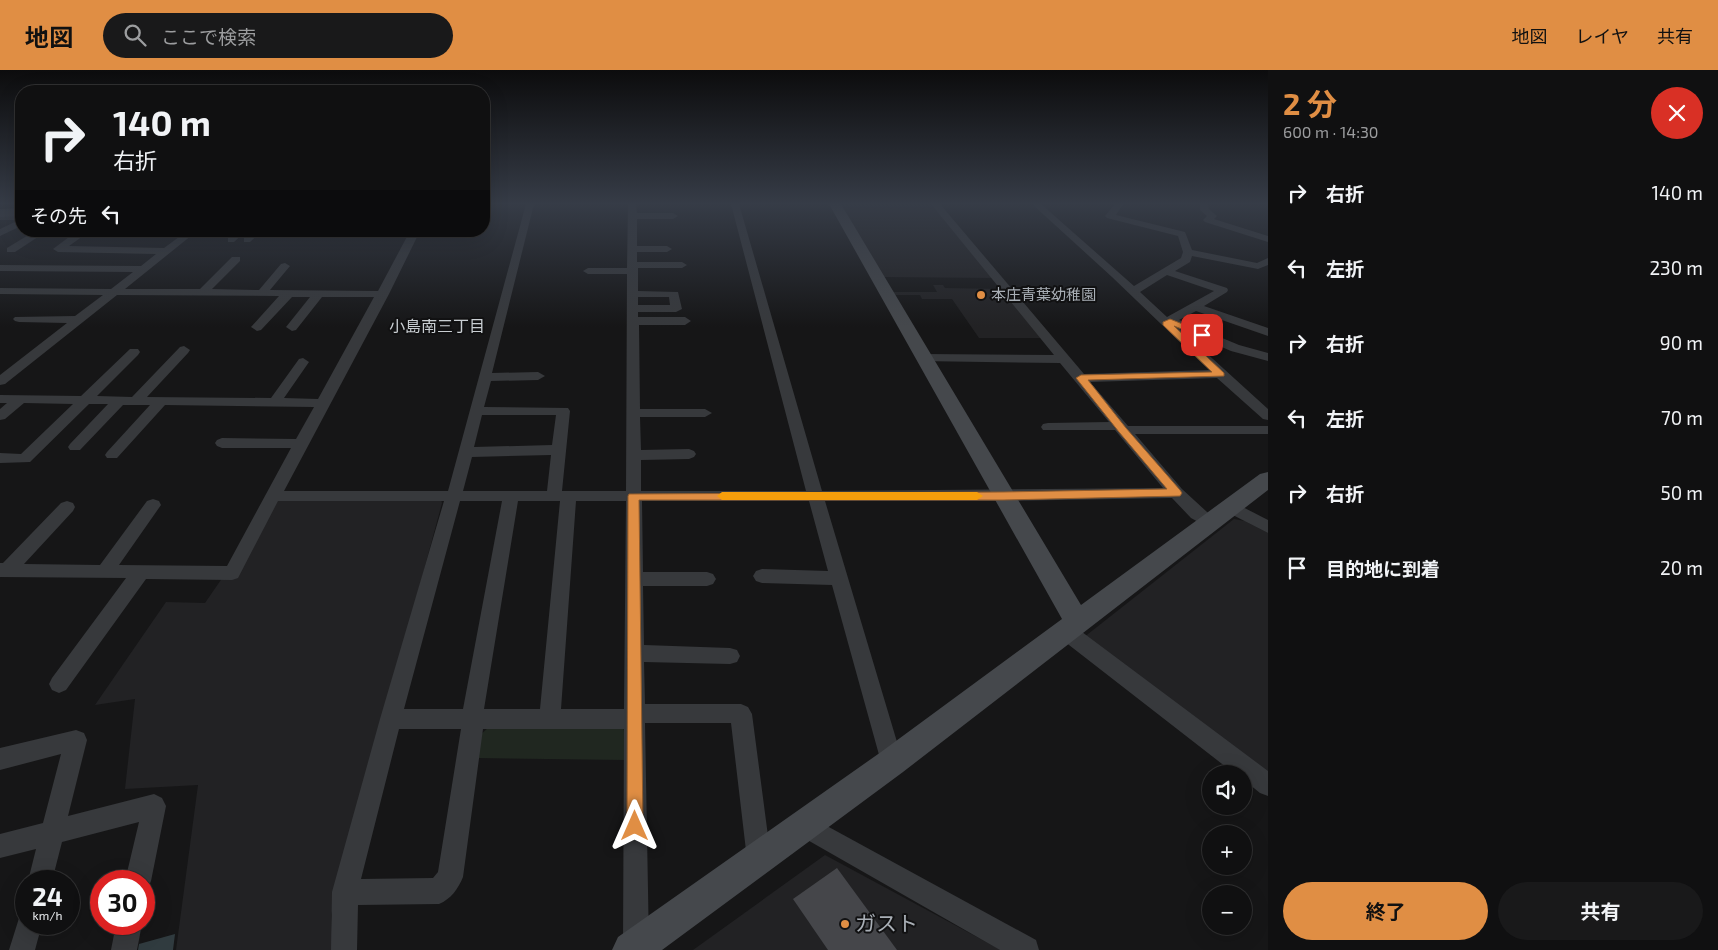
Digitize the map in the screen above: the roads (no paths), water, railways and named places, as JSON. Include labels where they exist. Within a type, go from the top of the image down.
[{"type":"street","points":[[11,250],[19,245]]},
{"type":"street","points":[[64,245],[58,249],[166,251]]},
{"type":"street","points":[[0,381],[173,245]]},
{"type":"street","points":[[4,570],[232,573],[408,245]]},
{"type":"street","points":[[344,950],[345,892],[391,719],[454,496],[519,245]]},
{"type":"street","points":[[633,245],[633,948]]},
{"type":"street","points":[[745,245],[892,762]]},
{"type":"street","points":[[858,245],[1003,496],[1073,628],[1268,785]]},
{"type":"street","points":[[969,245],[1176,493],[1197,514],[1211,523]]},
{"type":"street","points":[[1081,245],[1168,322],[1220,374],[1268,416]]},
{"type":"street","points":[[1132,291],[1186,260],[1188,252],[1186,245]]},
{"type":"street","points":[[633,249],[667,249]]},
{"type":"street","points":[[1188,252],[1258,266],[1268,261]]},
{"type":"street","points":[[202,293],[236,259]]},
{"type":"street","points":[[588,271],[682,265]]},
{"type":"street","points":[[261,294],[285,266]]},
{"type":"street","points":[[0,268],[142,269]]},
{"type":"street","points":[[1167,272],[1223,290],[1168,322]]},
{"type":"street","points":[[0,291],[383,294]]},
{"type":"street","points":[[258,327],[288,294]]},
{"type":"street","points":[[292,327],[318,294]]},
{"type":"street","points":[[633,294],[674,294],[676,309],[634,314]]},
{"type":"street","points":[[1196,306],[1268,332]]},
{"type":"street","points":[[634,314],[685,321]]},
{"type":"street","points":[[19,319],[80,320]]},
{"type":"street","points":[[1168,322],[1235,348],[1268,358]]},
{"type":"street","points":[[136,400],[184,350]]},
{"type":"street","points":[[0,458],[25,459],[134,352]]},
{"type":"street","points":[[923,358],[1064,359]]},
{"type":"street","points":[[275,402],[303,362]]},
{"type":"street","points":[[1081,378],[1220,374]]},
{"type":"street","points":[[485,377],[538,376]]},
{"type":"street","points":[[0,399],[322,403]]},
{"type":"street","points":[[0,416],[21,399]]},
{"type":"street","points":[[75,447],[120,400]]},
{"type":"street","points":[[112,455],[160,401]]},
{"type":"street","points":[[476,411],[563,411],[559,450],[561,496],[550,719]]},
{"type":"street","points":[[633,413],[705,413]]},
{"type":"street","points":[[1048,427],[1268,430]]},
{"type":"street","points":[[222,443],[300,444]]},
{"type":"street","points":[[465,452],[559,450]]},
{"type":"street","points":[[633,455],[689,454]]},
{"type":"street","points":[[633,948],[892,762],[1073,628],[1268,479]]},
{"type":"street","points":[[273,496],[1003,496],[1176,493]]},
{"type":"street","points":[[345,892],[439,891],[450,877],[472,735],[472,720],[511,496]]},
{"type":"street","points":[[105,571],[153,505]]},
{"type":"street","points":[[4,570],[67,507]]},
{"type":"street","points":[[1231,507],[1268,527]]},
{"type":"street","points":[[59,684],[140,572]]},
{"type":"street","points":[[762,576],[839,578]]},
{"type":"street","points":[[634,579],[707,579]]},
{"type":"street","points":[[634,653],[730,656]]},
{"type":"street","points":[[391,719],[550,719],[741,714],[759,859]]},
{"type":"street","points":[[0,759],[76,740],[43,870]]},
{"type":"street","points":[[0,846],[154,806],[140,870]]},
{"type":"street","points":[[804,826],[1026,950]]},
{"type":"street","points":[[22,950],[26,935]]},
{"type":"street","points":[[124,950],[127,935]]},
{"type":"place","name":"本庄青葉幼稚園","points":[[981,295]]},
{"type":"place","name":"ガスト","points":[[845,924]]},
{"type":"district","name":"小島南三丁目","points":[[437,326]]}]
